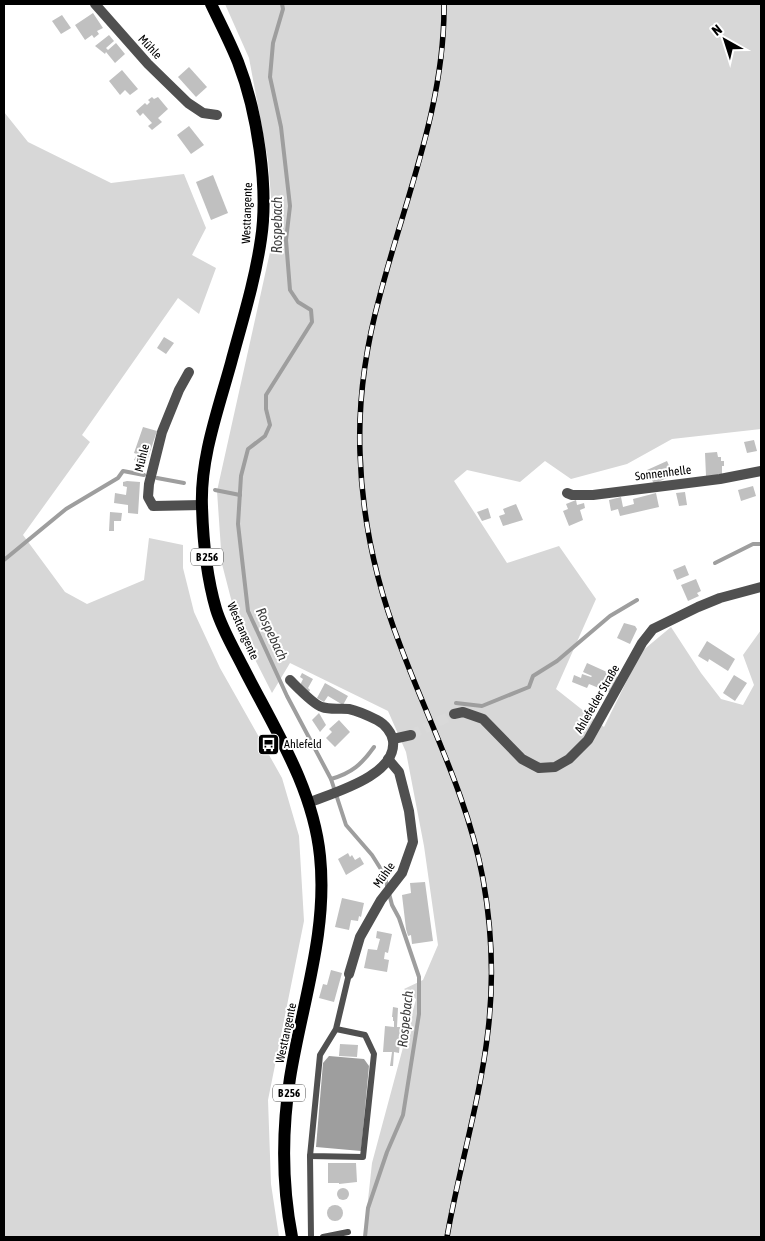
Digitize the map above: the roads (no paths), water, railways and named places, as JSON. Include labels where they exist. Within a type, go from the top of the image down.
[{"type":"main road","name":"Westtangente","points":[[211,4],[238,63],[250,105],[259,149],[263,193],[262,236],[250,295],[209,444],[202,505],[206,558],[216,610],[230,642],[290,757],[308,803],[320,854],[322,892],[316,959],[290,1079],[284,1137],[284,1176],[292,1237]]},
{"type":"street","name":"Mühle","points":[[95,4],[148,64],[188,103],[203,112],[217,115]]},
{"type":"street","name":"Mühle","points":[[189,372],[179,390],[162,432],[148,484],[148,497],[153,506],[202,505]]},
{"type":"street","name":"Sonnenhelle","points":[[567,493],[572,495],[593,495],[712,480],[761,471]]},
{"type":"street","name":"Ahlefelder Straße","points":[[454,714],[463,712],[483,719],[522,759],[538,768],[555,767],[569,759],[588,740],[642,643],[653,630],[720,598],[761,587]]},
{"type":"street","points":[[290,680],[320,707],[350,709],[380,721],[387,728],[393,739],[393,746],[388,759],[375,774],[351,787],[308,803]]},
{"type":"street","points":[[393,739],[411,734]]},
{"type":"street","name":"Mühle","points":[[349,974],[360,937],[381,900],[402,873],[413,842],[409,811],[399,772],[388,759]]},
{"type":"lane","points":[[311,1237],[310,1156],[320,1055],[336,1029],[349,974]]},
{"type":"lane","points":[[310,1156],[363,1157],[374,1054],[365,1035],[336,1029]]},
{"type":"lane","points":[[323,1237],[348,1232]]},
{"type":"waterway","name":"Rospebach","points":[[282,4],[283,9],[273,43],[270,77],[281,127],[290,206],[286,240],[290,290],[298,302],[311,310],[312,322],[266,395],[266,409],[270,425],[265,436],[248,449],[241,476],[238,524],[248,611],[287,696],[331,779],[346,825],[372,855],[384,874],[392,905],[399,918],[419,977],[419,1014],[403,1115],[387,1152],[368,1208],[365,1237]]},
{"type":"waterway","points":[[4,560],[66,509],[118,478],[123,471],[144,475]]},
{"type":"waterway","points":[[157,478],[184,483]]},
{"type":"waterway","points":[[215,490],[240,495]]},
{"type":"waterway","points":[[715,563],[753,544],[761,544]]},
{"type":"waterway","points":[[456,703],[482,706],[529,687],[533,676],[557,661],[610,616],[637,600]]},
{"type":"waterway","points":[[331,779],[345,774],[356,767],[374,747]]},
{"type":"tunnel","points":[[411,735],[454,714]]},
{"type":"railway","points":[[444,4],[443,42],[431,115],[380,295],[371,334],[364,373],[360,413],[360,453],[367,526],[377,574],[391,622],[447,760],[468,819],[483,879],[488,917],[491,955],[488,1031],[475,1109],[447,1237]]},
{"type":"place","name":"Ahlefeld","points":[[268,744]]}]
